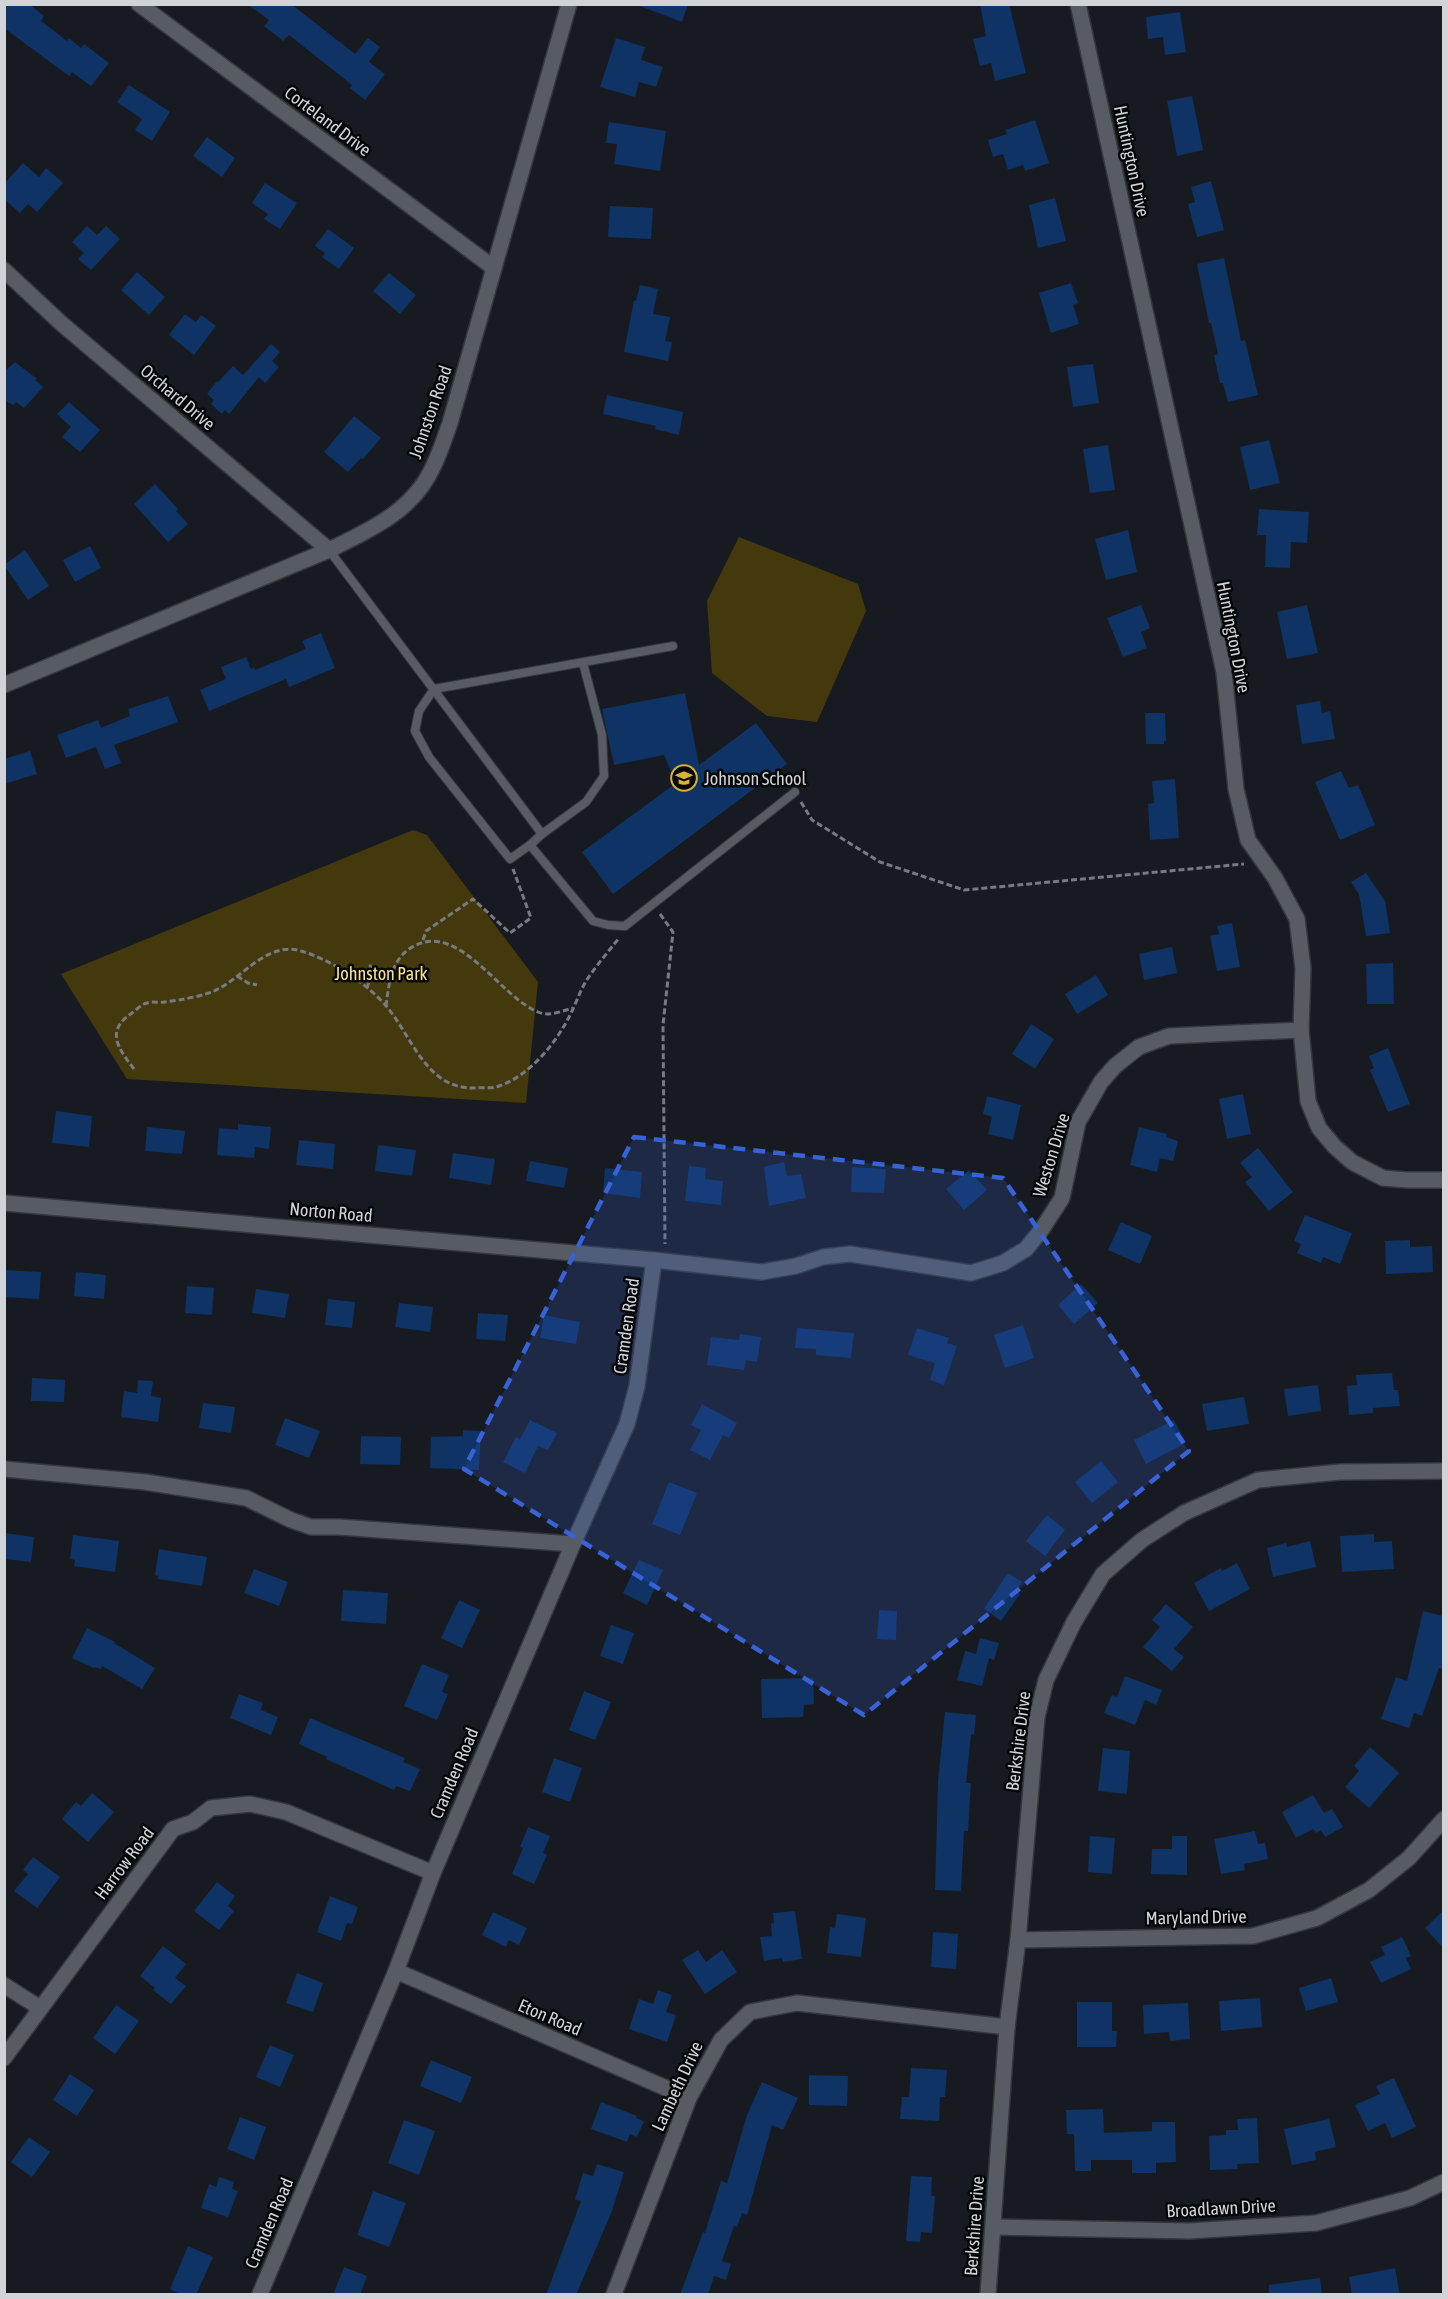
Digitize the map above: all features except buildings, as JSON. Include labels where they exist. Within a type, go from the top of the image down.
[{"type":"street","name":"Corteland Drive","points":[[139,4],[494,268]]},
{"type":"street","name":"Johnston Road","points":[[4,685],[328,550],[381,525],[409,502],[433,469],[450,423],[569,4]]},
{"type":"street","name":"Huntington Drive","points":[[1078,4],[1224,672],[1236,789],[1248,840],[1275,878],[1297,919],[1303,968],[1301,1030],[1308,1101],[1319,1128],[1352,1162],[1383,1178],[1443,1180]]},
{"type":"street","name":"Orchard Drive","points":[[4,270],[62,324],[328,550]]},
{"type":"street","name":"Weston Drive","points":[[660,1260],[762,1272],[796,1266],[823,1257],[850,1254],[971,1273],[1003,1263],[1026,1249],[1062,1198],[1078,1122],[1101,1082],[1115,1066],[1139,1047],[1169,1036],[1301,1030]]},
{"type":"street","name":"Norton Road","points":[[4,1203],[660,1260]]},
{"type":"street","name":"Cramden Road","points":[[260,2295],[396,1971],[433,1873],[630,1414],[660,1260]]},
{"type":"street","points":[[4,1468],[145,1482],[246,1498],[311,1527],[339,1527],[573,1544]]},
{"type":"street","name":"Berkshire Drive","points":[[988,2295],[1007,2026],[1018,1940],[1037,1717],[1047,1680],[1074,1622],[1103,1575],[1142,1540],[1184,1513],[1258,1480],[1340,1472],[1443,1471]]},
{"type":"street","name":"Harrow Road","points":[[4,2058],[173,1829],[193,1822],[211,1808],[250,1804],[286,1812],[433,1873]]},
{"type":"street","name":"Maryland Drive","points":[[1018,1940],[1253,1936],[1317,1918],[1369,1890],[1409,1858],[1443,1819]]},
{"type":"street","name":"Eton Road","points":[[396,1971],[689,2098]]},
{"type":"street","points":[[4,1985],[40,2008]]},
{"type":"street","name":"Lambeth Drive","points":[[614,2295],[689,2098],[721,2040],[750,2012],[797,2003],[1007,2026]]},
{"type":"street","name":"Broadlawn Drive","points":[[994,2227],[1189,2231],[1316,2223],[1410,2198],[1443,2182]]},
{"type":"lane","points":[[328,550],[542,834]]},
{"type":"lane","points":[[583,663],[602,735],[604,776],[586,802],[510,859],[429,757],[415,731],[419,711],[434,689],[673,646]]},
{"type":"lane","points":[[530,845],[592,921],[608,926],[625,926],[795,792]]},
{"type":"path","points":[[795,792],[812,820],[880,862],[964,890],[1264,862]]},
{"type":"path","points":[[423,941],[426,931],[473,899],[510,933],[531,918],[510,859]]},
{"type":"path","points":[[653,904],[673,932],[663,1025],[660,1260]]},
{"type":"path","points":[[134,1069],[121,1052],[116,1034],[121,1020],[147,1003],[165,1002],[217,990],[259,960],[279,950],[297,949],[320,957],[367,988],[386,1006],[436,1077],[452,1085],[470,1088],[498,1087],[522,1073],[546,1052],[564,1026],[585,983],[622,934],[625,926]]},
{"type":"path","points":[[386,1006],[389,979],[397,962],[408,949],[423,941],[441,941],[473,959],[525,1006],[540,1014],[553,1014],[573,1008]]},
{"type":"path","points":[[367,988],[371,976],[370,963]]},
{"type":"path","points":[[237,976],[257,986]]},
{"type":"highlighted area","points":[[634,1137],[1003,1178],[1189,1451],[864,1715],[464,1469]]},
{"type":"green space","points":[[739,537],[858,584],[866,611],[817,722],[767,716],[712,673],[707,601]]},
{"type":"green space","name":"Johnston Park","points":[[413,830],[427,835],[538,982],[526,1103],[127,1079],[61,974]]},
{"type":"place","name":"Johnson School","points":[[684,778]]}]
